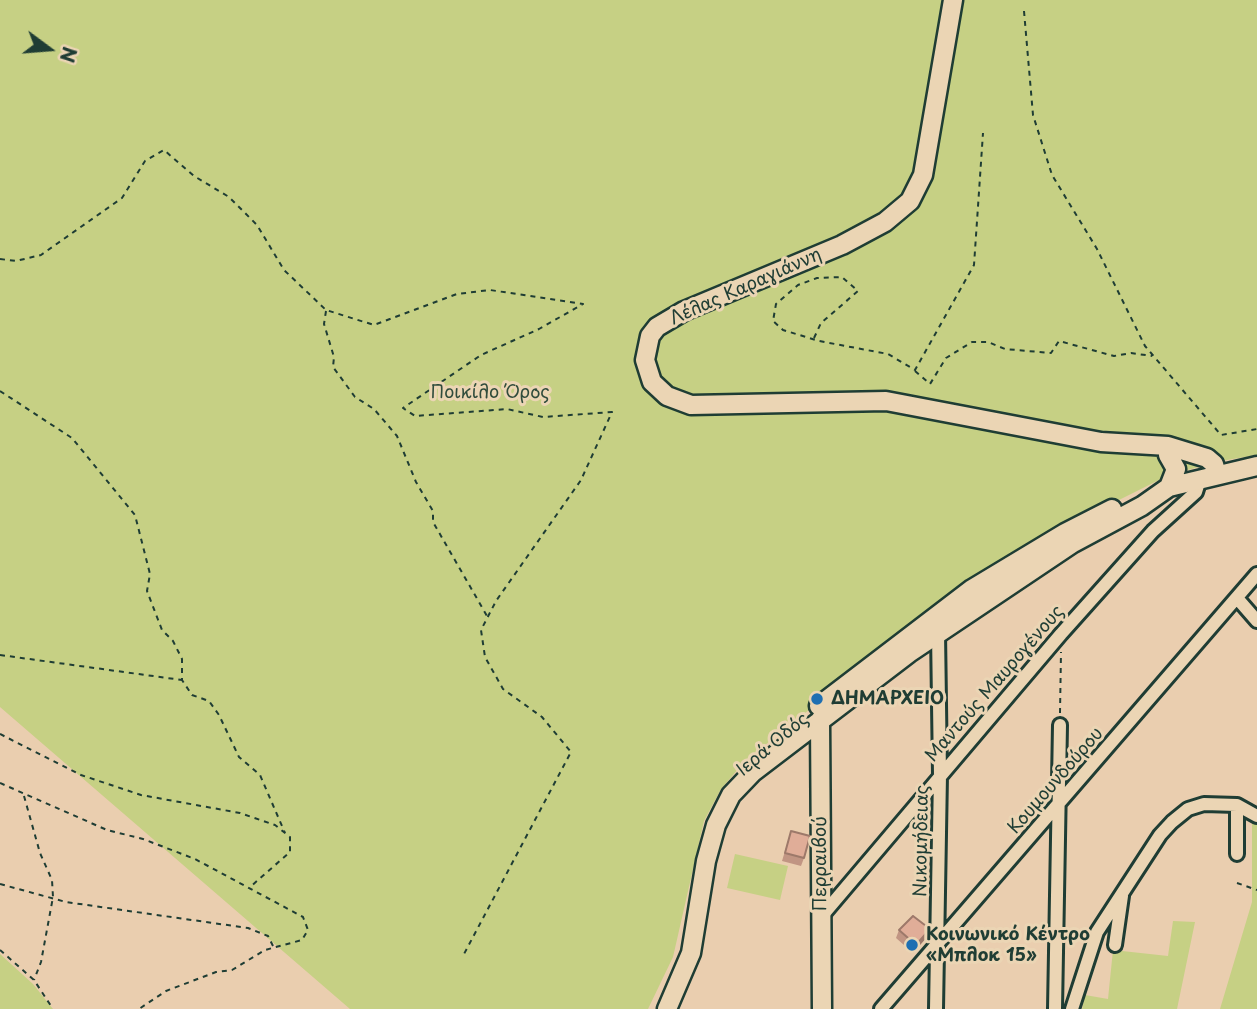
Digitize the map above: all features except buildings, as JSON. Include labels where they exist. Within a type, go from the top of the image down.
[{"type":"main road","name":"Λέλας Καραγιάννη","points":[[953,0],[923,175],[910,201],[885,222],[842,245],[684,311],[657,327],[646,347],[647,371],[652,382],[667,396],[691,405],[886,401],[1127,445],[1191,463],[1209,477],[1214,464],[1194,452],[1159,445],[1127,445]]},
{"type":"main road","points":[[1165,489],[1175,469],[1168,455]]},
{"type":"main road","name":"Ιερά Οδός","points":[[654,1009],[681,950],[700,839],[714,806],[731,780],[779,737],[972,589],[1065,533],[1139,496],[1257,466]]},
{"type":"main road","name":"Ιερά Οδός","points":[[667,1009],[691,953],[710,842],[723,809],[753,772],[938,632],[1041,563],[1142,506],[1165,489]]},
{"type":"main road","name":"Περραιβού","points":[[820,720],[822,1009]]},
{"type":"street","name":"Μαντούς Μαυρογένους","points":[[821,917],[1061,634],[1153,531],[1209,477]]},
{"type":"street","name":"Κουμουνδούρου","points":[[881,1009],[1257,574]]},
{"type":"street","points":[[1237,598],[1257,621]]},
{"type":"street","name":"Νικομήδειας","points":[[936,1009],[940,775],[938,632]]},
{"type":"street","points":[[1055,1009],[1060,724]]},
{"type":"street","points":[[1072,1009],[1097,932],[1160,835],[1181,814],[1195,805],[1237,805],[1257,816]]},
{"type":"street","points":[[1237,805],[1237,853]]},
{"type":"street","points":[[1115,945],[1124,889]]},
{"type":"path","points":[[1024,11],[1033,115],[1052,175],[1097,249],[1145,346],[1221,435],[1257,429]]},
{"type":"path","points":[[915,370],[974,265],[983,133]]},
{"type":"path","points":[[0,259],[16,261],[41,255],[122,198],[145,161],[164,150],[194,176],[229,197],[257,225],[284,270],[326,310],[374,325],[457,294],[490,290],[583,304],[539,329],[481,355],[403,408],[415,416],[507,409],[543,417],[612,412],[581,480],[496,601],[481,631],[485,657],[503,689],[542,717],[571,752],[464,954]]},
{"type":"path","points":[[814,338],[821,323],[858,290],[842,277],[817,278],[798,285],[776,304],[772,321],[783,330],[806,334],[814,338],[888,354],[915,370],[930,384],[946,358],[972,342],[988,342],[1005,349],[1051,353],[1059,341],[1095,353],[1114,356],[1147,353],[1154,357]]},
{"type":"path","points":[[326,310],[324,324],[334,357],[333,367],[355,397],[374,409],[397,436],[416,482],[433,512],[433,522],[474,599],[488,617]]},
{"type":"path","points":[[0,391],[72,438],[135,515],[149,565],[147,591],[162,630],[173,641],[182,659],[182,680],[192,695],[209,701],[219,715],[239,757],[260,775],[285,833]]},
{"type":"path","points":[[1060,724],[1061,634]]},
{"type":"path","points":[[0,655],[182,680]]},
{"type":"path","points":[[0,734],[81,775],[141,795],[240,813],[275,825],[290,838],[290,852],[249,888]]},
{"type":"path","points":[[0,783],[107,830],[142,839],[195,859],[303,917],[308,930],[302,940],[274,947],[232,970],[216,972],[166,991],[139,1009]]},
{"type":"path","points":[[23,794],[40,853],[52,880],[53,897],[47,917],[41,962],[34,980]]},
{"type":"path","points":[[1237,883],[1257,890]]},
{"type":"path","points":[[0,884],[113,910],[248,928],[268,936],[274,947]]},
{"type":"path","points":[[0,950],[34,980],[53,1009]]},
{"type":"green space","name":"Ποικίλο Όρος","points":[[0,0],[1257,0],[1257,455],[1221,461],[1169,475],[1087,516],[829,694],[745,761],[721,789],[704,821],[673,957],[648,1009],[350,1009],[0,707]]},
{"type":"green space","points":[[1252,822],[1257,825],[1257,1009],[1220,1009],[1252,902]]},
{"type":"green space","points":[[735,854],[788,866],[780,900],[727,888]]},
{"type":"green space","points":[[1173,921],[1195,922],[1177,1009],[1082,1009],[1085,995],[1108,999],[1113,950],[1168,956]]},
{"type":"green space","points":[[0,954],[33,984],[53,1009],[0,1009]]},
{"type":"place","name":"ΔΗΜΑΡΧΕΙΟ","points":[[817,699]]},
{"type":"place","name":"Κοινωνικό Κέντρο «Μπλοκ 15»","points":[[912,945]]}]
